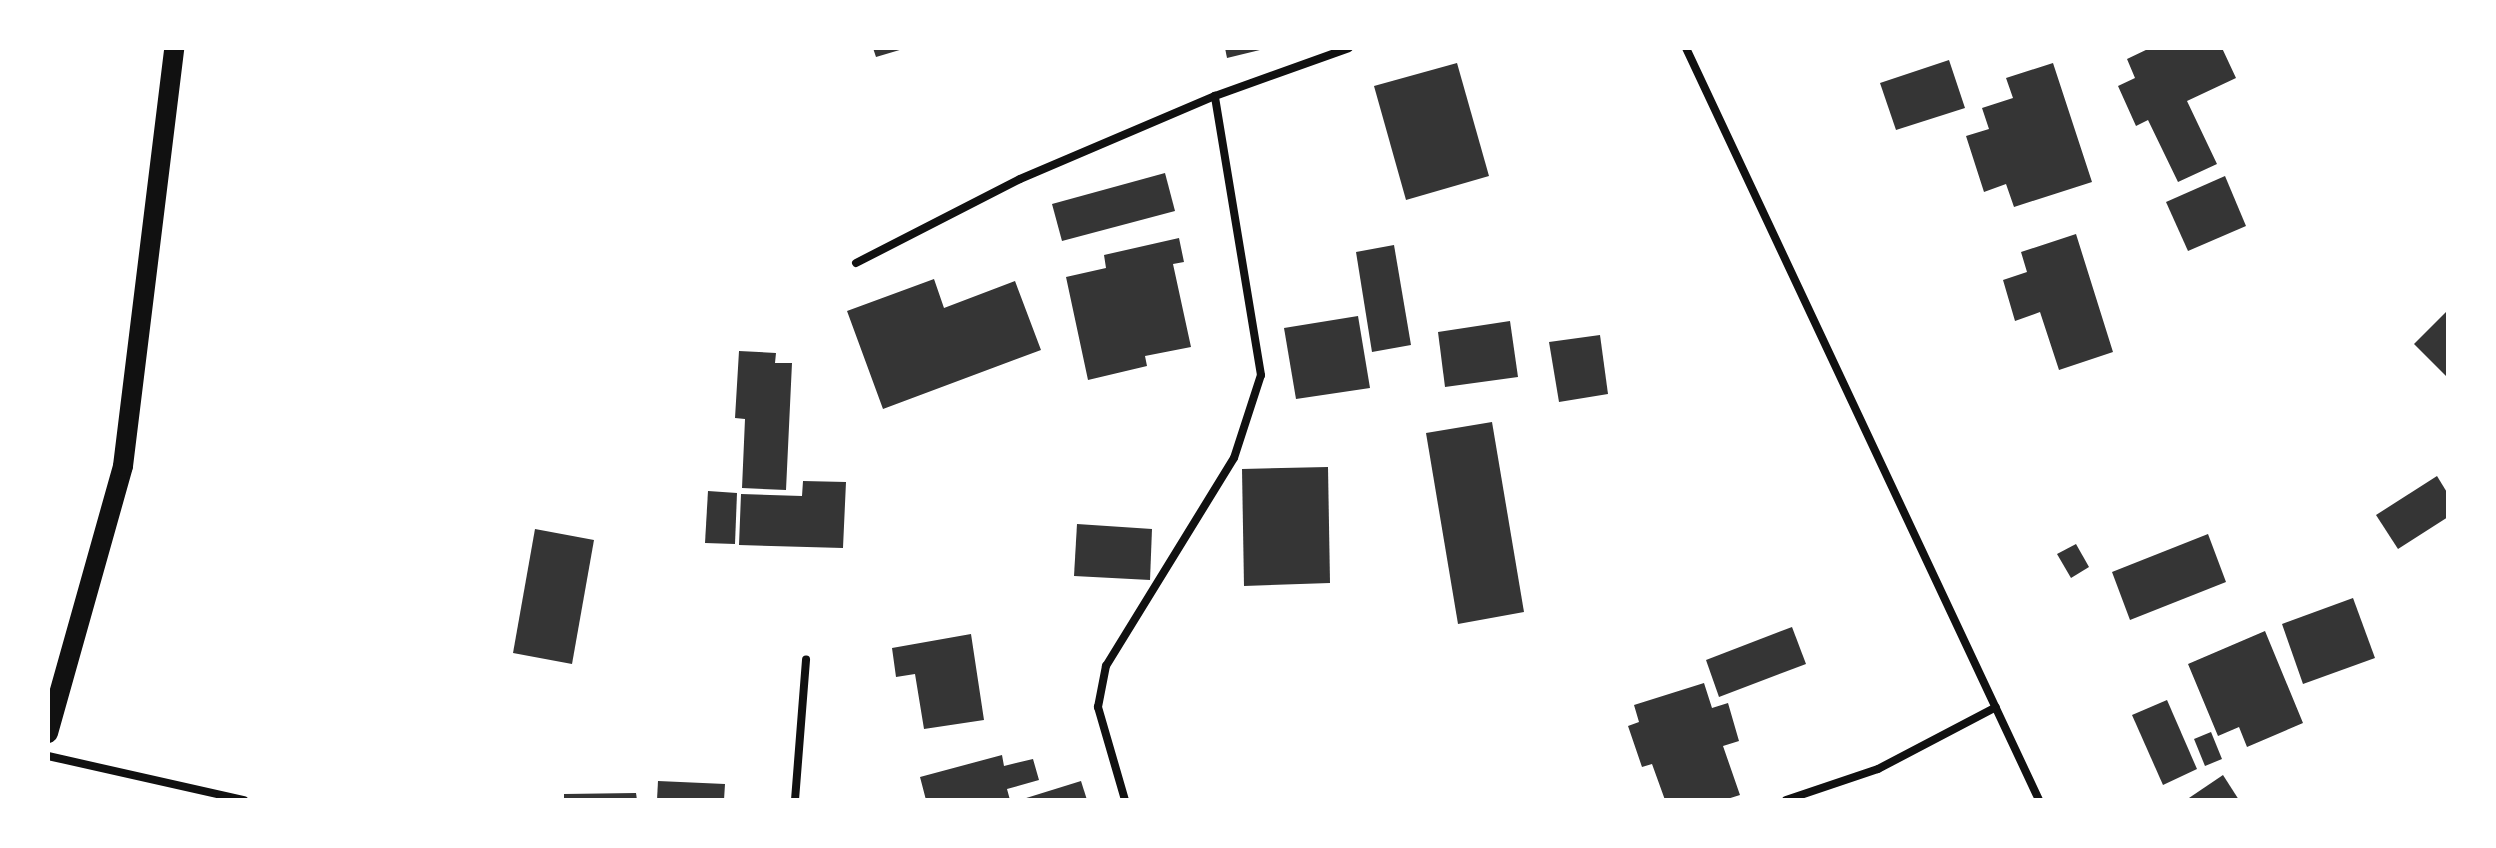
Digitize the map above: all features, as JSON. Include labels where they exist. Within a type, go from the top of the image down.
[{"type":"main road","points":[[48,733],[123,466],[174,48]]},
{"type":"street","points":[[856,263],[1020,179],[1215,96],[1349,48]]},
{"type":"street","points":[[1686,48],[2039,800]]},
{"type":"street","points":[[1125,800],[1098,707],[1106,666],[1234,458],[1261,375],[1215,96]]},
{"type":"street","points":[[795,800],[806,659]]},
{"type":"street","points":[[1786,800],[1878,769],[1996,707]]},
{"type":"street","points":[[48,756],[244,800]]},
{"type":"building","points":[[873,48],[903,48],[903,49],[876,57]]},
{"type":"building","points":[[1225,48],[1264,48],[1264,49],[1227,58]]},
{"type":"building","points":[[2150,48],[2222,48],[2236,78],[2187,101],[2217,164],[2178,182],[2148,120],[2136,126],[2118,86],[2135,78],[2127,59]]},
{"type":"building","points":[[1949,60],[1965,108],[1896,130],[1880,83]]},
{"type":"building","points":[[1457,63],[1489,176],[1406,200],[1374,86]]},
{"type":"building","points":[[2053,63],[2092,182],[2014,207],[2006,184],[1984,192],[1966,136],[1989,129],[1982,108],[2013,98],[2006,78]]},
{"type":"building","points":[[1165,173],[1175,211],[1062,241],[1052,204]]},
{"type":"building","points":[[2225,176],[2246,226],[2188,251],[2166,202]]},
{"type":"building","points":[[2076,234],[2113,352],[2059,370],[2040,312],[2015,321],[2003,280],[2027,272],[2021,252]]},
{"type":"building","points":[[1179,238],[1184,262],[1173,264],[1191,347],[1145,356],[1147,366],[1088,380],[1066,277],[1106,268],[1104,255]]},
{"type":"building","points":[[1394,245],[1411,345],[1372,352],[1356,252]]},
{"type":"building","points":[[934,279],[944,308],[1015,281],[1041,350],[883,409],[847,311]]},
{"type":"building","points":[[2448,310],[2448,378],[2414,344]]},
{"type":"building","points":[[1358,316],[1370,388],[1296,399],[1284,328]]},
{"type":"building","points":[[1510,321],[1518,377],[1445,387],[1438,332]]},
{"type":"building","points":[[1600,335],[1608,394],[1559,402],[1549,342]]},
{"type":"building","points":[[739,351],[776,353],[775,363],[792,363],[786,490],[742,488],[745,419],[735,418]]},
{"type":"building","points":[[1492,422],[1524,612],[1458,624],[1426,433]]},
{"type":"building","points":[[1328,467],[1330,583],[1244,586],[1242,469]]},
{"type":"building","points":[[2437,476],[2448,494],[2448,517],[2398,549],[2376,515]]},
{"type":"building","points":[[803,481],[846,482],[843,548],[739,545],[741,494],[802,496]]},
{"type":"building","points":[[708,491],[737,493],[735,544],[705,543]]},
{"type":"building","points":[[1077,524],[1152,529],[1150,580],[1074,576]]},
{"type":"building","points":[[535,529],[594,540],[572,664],[513,653]]},
{"type":"building","points":[[2208,534],[2226,582],[2130,620],[2112,572]]},
{"type":"building","points":[[2076,544],[2089,567],[2071,578],[2057,554]]},
{"type":"building","points":[[2353,598],[2375,658],[2303,684],[2282,624]]},
{"type":"building","points":[[1792,627],[1806,664],[1719,697],[1706,660]]},
{"type":"building","points":[[2265,631],[2303,723],[2247,747],[2239,727],[2218,736],[2188,664]]},
{"type":"building","points":[[971,634],[984,720],[924,729],[915,674],[896,677],[892,648]]},
{"type":"building","points":[[1704,683],[1712,708],[1728,703],[1739,741],[1723,746],[1740,795],[1724,800],[1665,800],[1652,764],[1642,767],[1628,726],[1639,722],[1634,705]]},
{"type":"building","points":[[2167,700],[2197,769],[2163,785],[2132,715]]},
{"type":"building","points":[[2211,732],[2222,759],[2205,766],[2194,739]]},
{"type":"building","points":[[1002,755],[1004,766],[1033,759],[1039,780],[1007,789],[1010,800],[926,800],[920,777]]},
{"type":"building","points":[[2223,775],[2239,800],[2186,800]]},
{"type":"building","points":[[658,781],[725,784],[724,800],[657,800]]},
{"type":"building","points":[[1081,781],[1087,800],[1023,800],[1023,799]]},
{"type":"building","points":[[636,793],[637,800],[564,800],[564,794]]}]
